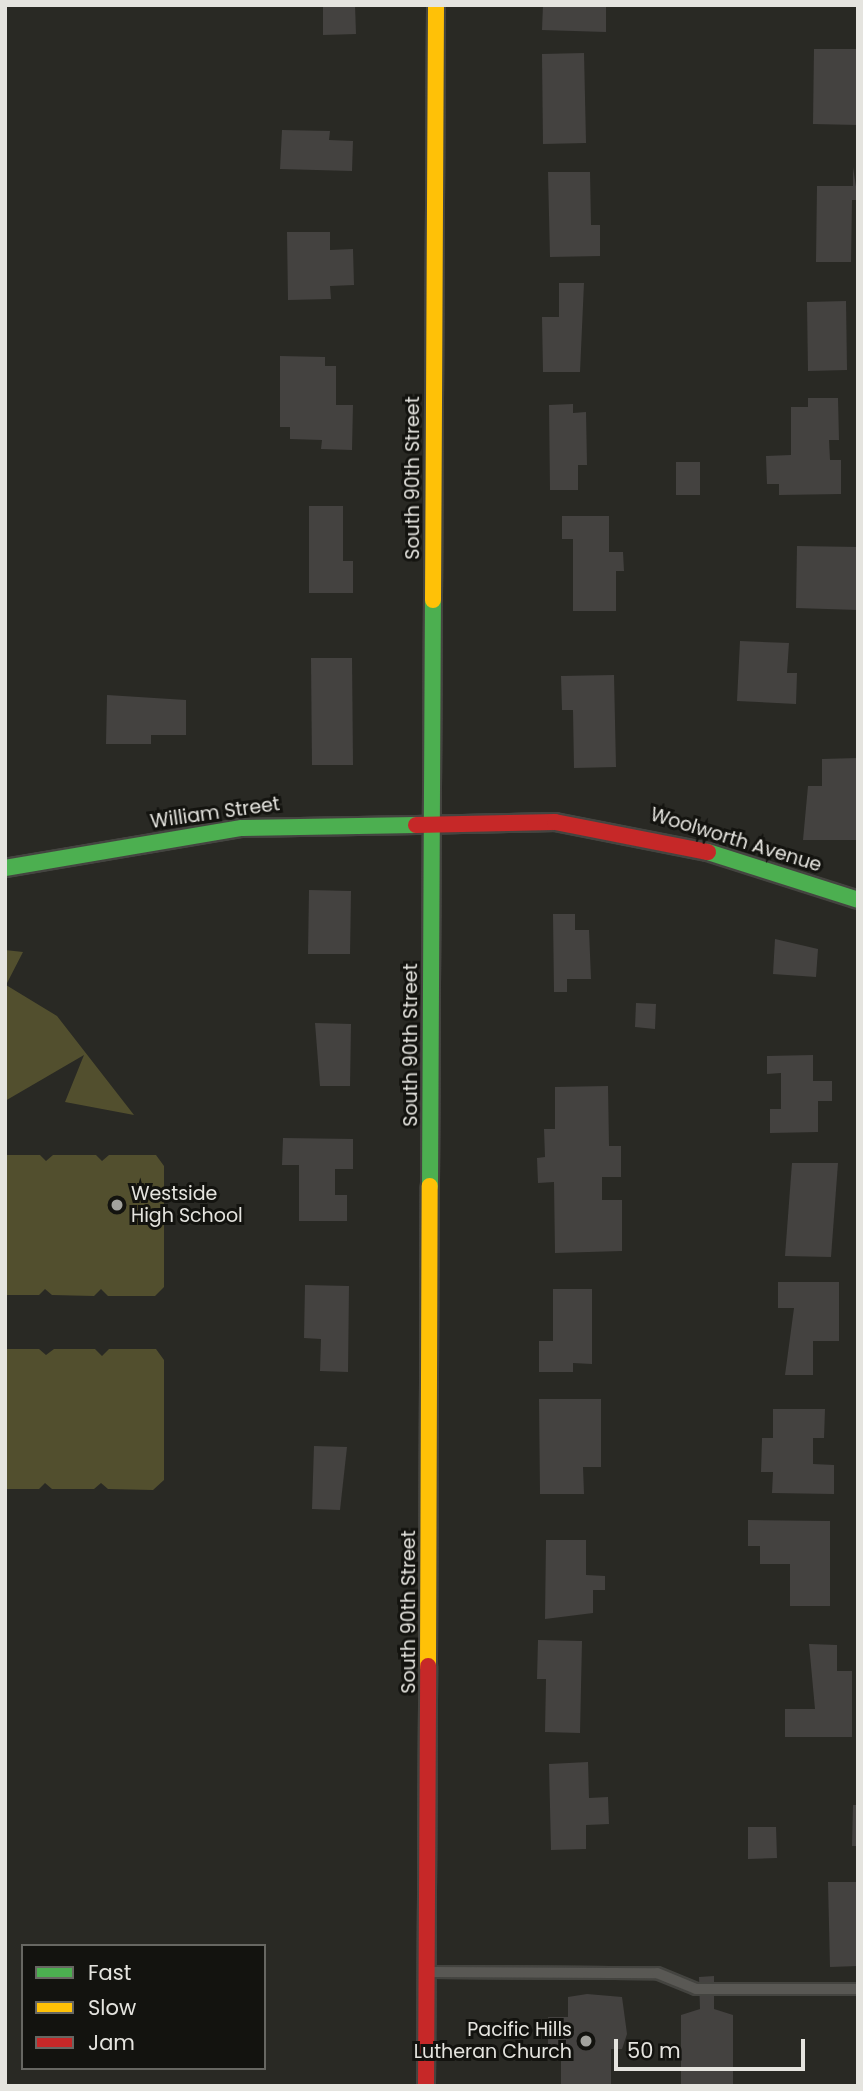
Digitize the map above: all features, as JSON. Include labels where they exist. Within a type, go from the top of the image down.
[{"type":"main road","name":"South 90th Street","points":[[426,2086],[436,5]]},
{"type":"main road","name":"William Street","points":[[5,868],[242,828],[432,821]]},
{"type":"main road","name":"Woolworth Avenue","points":[[432,821],[555,822],[635,832],[858,900]]},
{"type":"lane","points":[[427,1972],[657,1973],[696,1989],[858,1989]]},
{"type":"shaded area","points":[[5,950],[23,952],[6,985],[57,1016],[134,1115],[65,1102],[84,1055],[5,1101]]},
{"type":"shaded area","points":[[5,1155],[40,1155],[46,1161],[53,1155],[96,1155],[102,1161],[109,1155],[156,1155],[164,1166],[164,1287],[155,1296],[108,1296],[101,1289],[94,1296],[52,1295],[45,1289],[39,1295],[5,1295]]},
{"type":"shaded area","points":[[5,1349],[39,1349],[46,1355],[54,1349],[95,1349],[102,1356],[109,1349],[156,1349],[164,1360],[164,1480],[153,1490],[108,1489],[101,1483],[94,1489],[52,1489],[45,1483],[39,1489],[5,1489]]},
{"type":"building","points":[[323,5],[355,5],[356,34],[323,35]]},
{"type":"building","points":[[543,5],[606,5],[606,32],[542,30]]},
{"type":"building","points":[[814,49],[858,49],[858,125],[813,124]]},
{"type":"building","points":[[584,53],[586,143],[543,144],[542,54]]},
{"type":"building","points":[[282,130],[330,131],[329,140],[353,141],[352,171],[280,169]]},
{"type":"building","points":[[853,167],[858,200],[852,200],[851,262],[816,262],[817,186],[853,186]]},
{"type":"building","points":[[548,172],[590,172],[591,225],[600,225],[600,256],[550,257]]},
{"type":"building","points":[[287,232],[330,232],[330,250],[353,249],[354,285],[330,286],[331,299],[288,300]]},
{"type":"building","points":[[559,283],[584,283],[580,372],[543,372],[542,317],[559,317]]},
{"type":"building","points":[[846,301],[847,370],[808,371],[807,302]]},
{"type":"building","points":[[280,356],[325,357],[325,366],[336,366],[336,405],[353,405],[352,450],[321,449],[322,440],[290,439],[290,427],[280,427]]},
{"type":"building","points":[[808,398],[838,398],[839,440],[829,440],[830,460],[841,460],[841,494],[779,495],[779,484],[767,484],[766,456],[791,455],[791,407],[808,407]]},
{"type":"building","points":[[573,404],[573,413],[586,412],[587,465],[578,465],[578,490],[550,490],[549,405]]},
{"type":"building","points":[[676,462],[700,462],[700,495],[676,495]]},
{"type":"building","points":[[309,506],[343,506],[343,561],[353,561],[353,593],[309,593]]},
{"type":"building","points":[[562,516],[609,516],[609,552],[623,552],[624,571],[616,571],[616,611],[573,611],[573,539],[562,539]]},
{"type":"building","points":[[797,546],[858,547],[858,610],[796,608]]},
{"type":"building","points":[[740,641],[789,643],[787,673],[797,673],[796,704],[737,701]]},
{"type":"building","points":[[311,658],[352,658],[353,765],[312,765]]},
{"type":"building","points":[[614,675],[616,767],[574,768],[573,710],[562,710],[561,676]]},
{"type":"building","points":[[107,695],[186,700],[186,735],[151,735],[151,744],[106,744]]},
{"type":"building","points":[[858,758],[858,840],[803,840],[808,786],[822,786],[822,759]]},
{"type":"building","points":[[309,890],[351,891],[350,954],[308,954]]},
{"type":"building","points":[[553,914],[575,914],[575,930],[589,930],[591,979],[567,979],[567,992],[554,992]]},
{"type":"building","points":[[775,939],[818,949],[816,977],[773,974]]},
{"type":"building","points":[[636,1003],[656,1004],[655,1029],[635,1027]]},
{"type":"building","points":[[315,1023],[351,1024],[350,1086],[320,1086]]},
{"type":"building","points":[[813,1055],[813,1081],[832,1081],[832,1101],[818,1101],[818,1132],[770,1133],[770,1109],[781,1109],[781,1073],[767,1074],[767,1056]]},
{"type":"building","points":[[608,1086],[609,1146],[621,1146],[621,1177],[602,1177],[602,1200],[622,1200],[622,1251],[555,1253],[554,1182],[538,1183],[537,1158],[545,1157],[544,1129],[555,1129],[555,1087]]},
{"type":"building","points":[[283,1138],[353,1139],[353,1169],[335,1169],[335,1195],[347,1195],[347,1221],[299,1221],[299,1165],[282,1165]]},
{"type":"building","points":[[792,1163],[838,1163],[831,1257],[785,1256]]},
{"type":"building","points":[[778,1282],[839,1282],[839,1341],[813,1341],[813,1375],[785,1375],[794,1308],[778,1308]]},
{"type":"building","points":[[305,1285],[349,1286],[348,1372],[320,1371],[321,1339],[304,1338]]},
{"type":"building","points":[[553,1289],[592,1289],[592,1364],[573,1363],[573,1372],[539,1372],[539,1341],[553,1341]]},
{"type":"building","points":[[539,1399],[601,1399],[601,1467],[583,1467],[584,1494],[540,1494]]},
{"type":"building","points":[[773,1409],[825,1409],[824,1438],[813,1438],[813,1464],[834,1465],[834,1494],[772,1493],[773,1472],[761,1472],[762,1438],[773,1438]]},
{"type":"building","points":[[314,1446],[347,1447],[340,1510],[312,1509]]},
{"type":"building","points":[[748,1520],[830,1521],[830,1606],[790,1606],[790,1564],[760,1564],[760,1546],[748,1546]]},
{"type":"building","points":[[546,1540],[586,1540],[586,1575],[605,1576],[605,1590],[593,1590],[593,1613],[545,1619]]},
{"type":"building","points":[[538,1640],[582,1641],[580,1733],[545,1732],[546,1679],[537,1679]]},
{"type":"building","points":[[809,1644],[837,1645],[837,1671],[852,1671],[852,1737],[785,1737],[785,1709],[815,1709]]},
{"type":"building","points":[[588,1762],[589,1798],[608,1797],[609,1824],[586,1825],[586,1849],[551,1850],[549,1764]]},
{"type":"building","points":[[853,1805],[858,1805],[858,1846],[852,1846]]},
{"type":"building","points":[[748,1827],[776,1827],[777,1858],[748,1859]]},
{"type":"building","points":[[828,1882],[858,1882],[858,1966],[830,1967]]},
{"type":"building","points":[[714,1976],[714,2009],[733,2015],[733,2086],[681,2086],[681,2015],[700,2009],[699,1977]]},
{"type":"building","name":"Pacific Hills Lutheran Church","points":[[587,1994],[622,1997],[627,2034],[622,2049],[611,2049],[611,2086],[561,2086],[561,2052],[548,2052],[548,2017],[568,2017],[568,1997]]},
{"type":"traffic: fast","points":[[430,1186],[433,600]]},
{"type":"traffic: fast","points":[[5,868],[242,828],[416,825]]},
{"type":"traffic: fast","points":[[708,852],[858,900]]},
{"type":"traffic: slow","points":[[433,600],[436,5]]},
{"type":"traffic: slow","points":[[428,1666],[430,1186]]},
{"type":"traffic: jam","points":[[416,825],[555,822],[708,852]]},
{"type":"traffic: jam","points":[[426,2086],[428,1666]]},
{"type":"place","name":"Westside High School","points":[[117,1205]]},
{"type":"place","name":"Pacific Hills Lutheran Church","points":[[586,2041]]}]
